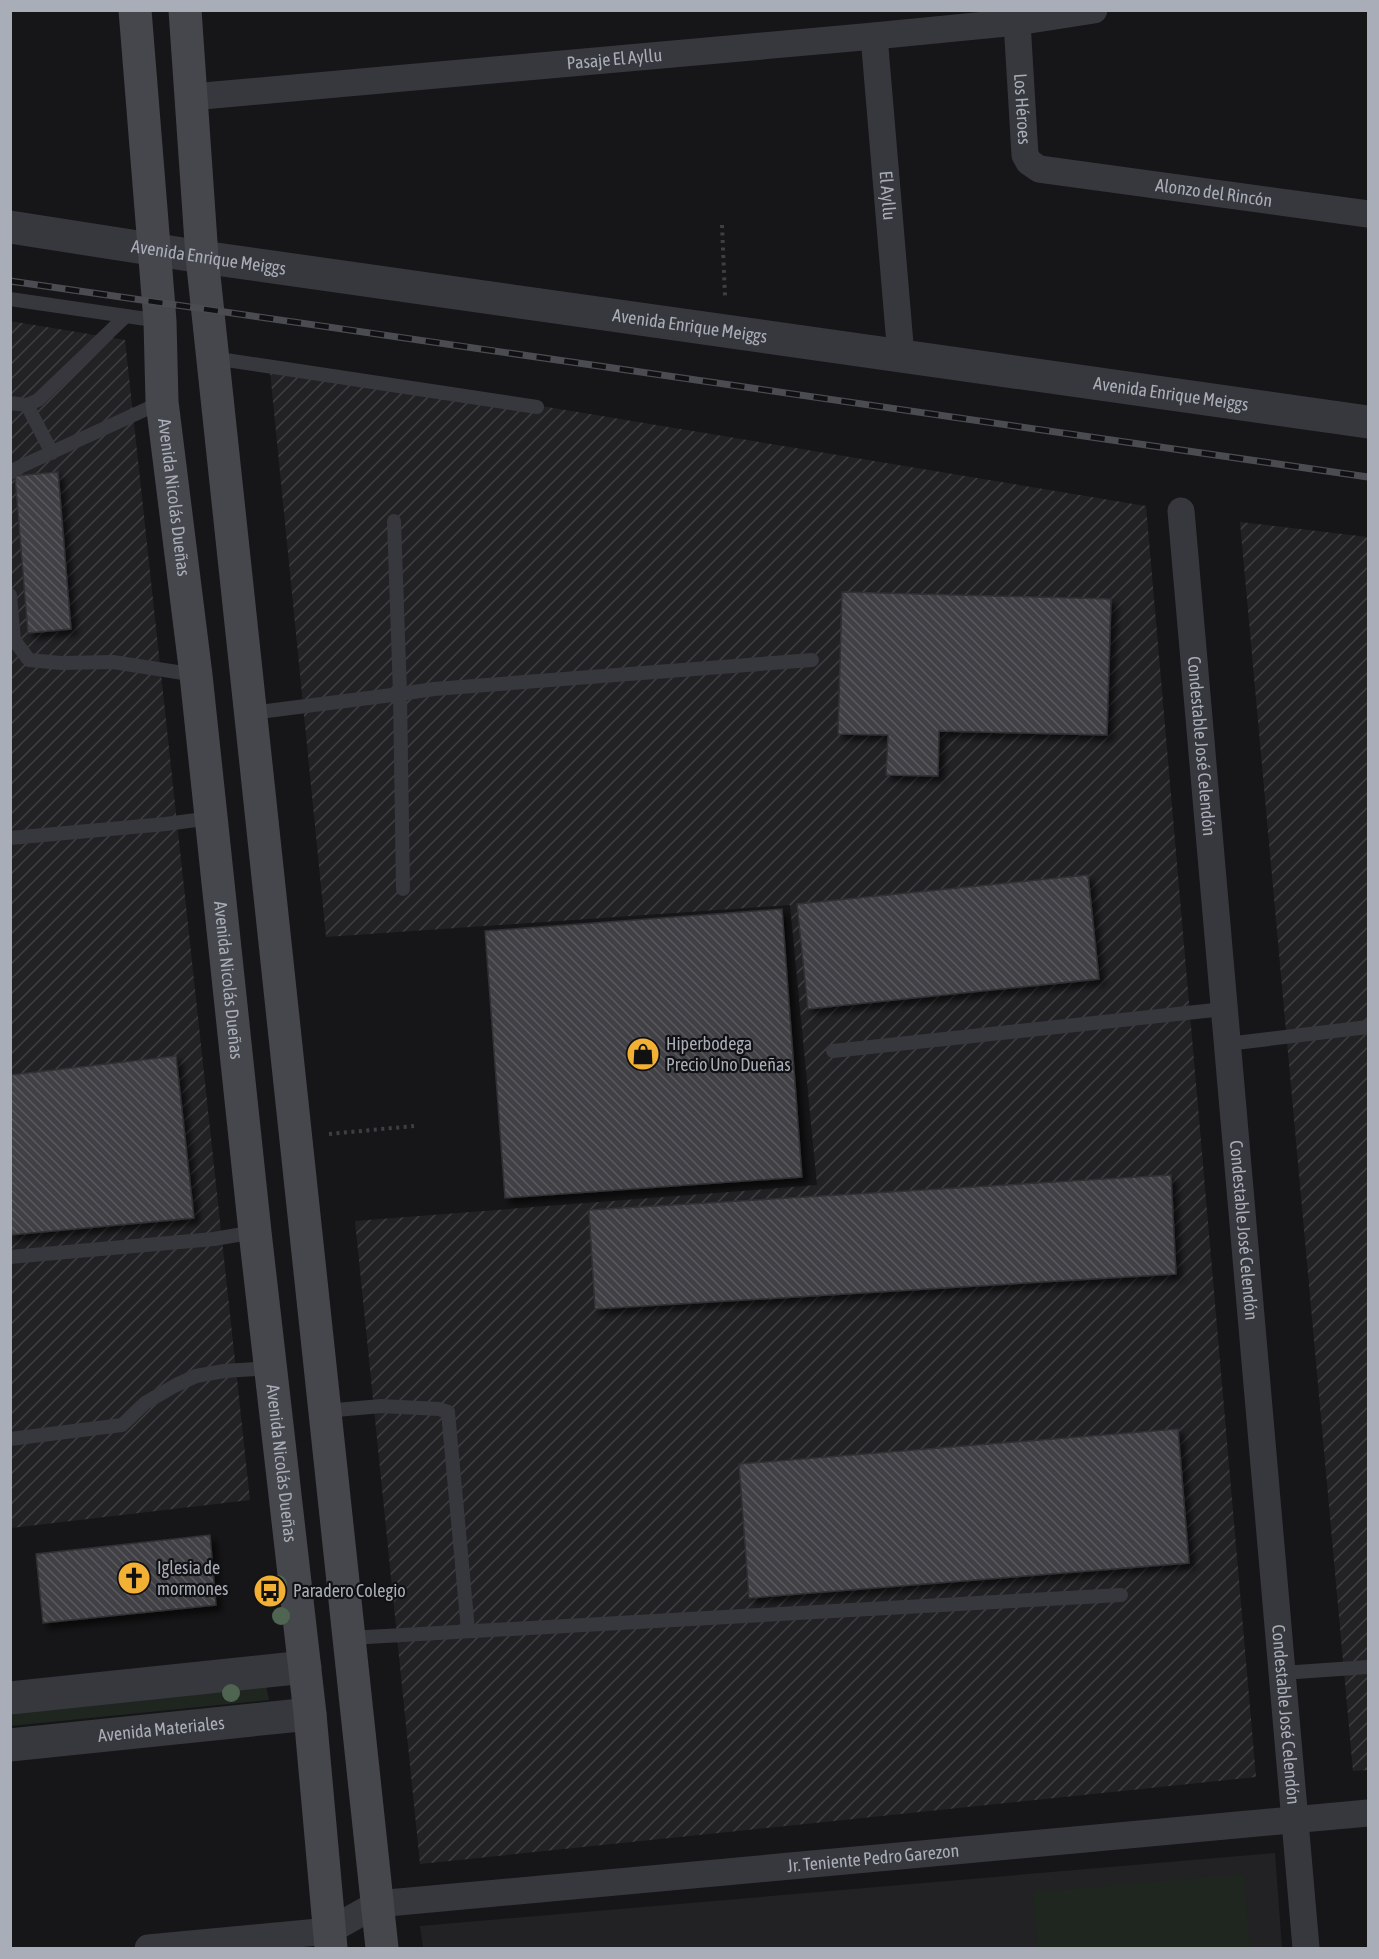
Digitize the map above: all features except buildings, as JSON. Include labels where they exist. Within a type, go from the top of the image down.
[{"type":"main road","name":"Avenida Nicolás Dueñas","points":[[135,10],[160,321],[162,402],[196,675],[255,1232],[305,1667],[330,1940]]},
{"type":"main road","points":[[185,10],[202,257],[382,1948]]},
{"type":"street","name":"Pasaje El Ayllu","points":[[192,97],[874,36],[1027,20],[1094,10]]},
{"type":"street","name":"Los Héroes","points":[[1027,20],[1025,155],[1029,162],[1039,169],[1058,172]]},
{"type":"street","name":"El Ayllu","points":[[874,36],[901,356]]},
{"type":"street","name":"Alonzo del Rincón","points":[[1058,172],[1368,214]]},
{"type":"street","name":"Avenida Enrique Meiggs","points":[[10,227],[727,333],[1368,422]]},
{"type":"street","name":"Condestable José Celendón","points":[[1181,511],[1306,1948]]},
{"type":"street","points":[[10,1698],[305,1667]]},
{"type":"street","name":"Avenida Materiales","points":[[10,1745],[310,1714]]},
{"type":"street","name":"Jr. Teniente Pedro Garezon","points":[[377,1904],[1368,1813]]},
{"type":"street","points":[[148,1948],[330,1940],[377,1904]]},
{"type":"lane","points":[[10,299],[160,321]]},
{"type":"lane","points":[[10,403],[27,405],[38,400],[126,316]]},
{"type":"lane","points":[[213,358],[537,407]]},
{"type":"lane","points":[[10,473],[162,402]]},
{"type":"lane","points":[[27,405],[52,453]]},
{"type":"lane","points":[[394,521],[403,889]]},
{"type":"lane","points":[[10,596],[14,640],[29,660],[61,663],[113,662],[196,675]]},
{"type":"lane","points":[[251,713],[435,689],[812,660]]},
{"type":"lane","points":[[10,838],[212,818]]},
{"type":"lane","points":[[833,1051],[1224,1009]]},
{"type":"lane","points":[[1227,1044],[1368,1027]]},
{"type":"lane","points":[[10,1257],[214,1239],[255,1232]]},
{"type":"lane","points":[[10,1439],[122,1425],[145,1403],[196,1376],[224,1371],[270,1368]]},
{"type":"lane","points":[[325,1411],[381,1406],[439,1409],[447,1412],[468,1630]]},
{"type":"lane","points":[[349,1638],[1121,1595]]},
{"type":"lane","points":[[1282,1673],[1368,1667]]},
{"type":"path","points":[[722,225],[727,333]]},
{"type":"path","points":[[296,1137],[414,1126]]},
{"type":"shaded area","points":[[10,321],[125,340],[250,1500],[11,1528]]},
{"type":"shaded area","points":[[269,361],[1146,506],[1256,1777],[420,1864],[355,1221],[817,1185],[790,905],[326,937]]},
{"type":"shaded area","points":[[1240,522],[1368,537],[1368,1770],[1353,1771]]},
{"type":"shaded area","points":[[264,1676],[269,1700],[11,1726],[11,1701]]},
{"type":"shaded area","points":[[1275,1853],[1282,1948],[423,1948],[420,1926]]},
{"type":"shaded area","points":[[1244,1874],[1250,1948],[1038,1948],[1033,1892]]},
{"type":"railway","points":[[10,281],[1368,477]]},
{"type":"place","name":"Hiperbodega Precio Uno Dueñas","points":[[643,1054]]},
{"type":"place","name":"Iglesia de mormones","points":[[134,1578]]},
{"type":"place","name":"Paradero Colegio","points":[[270,1591]]}]
